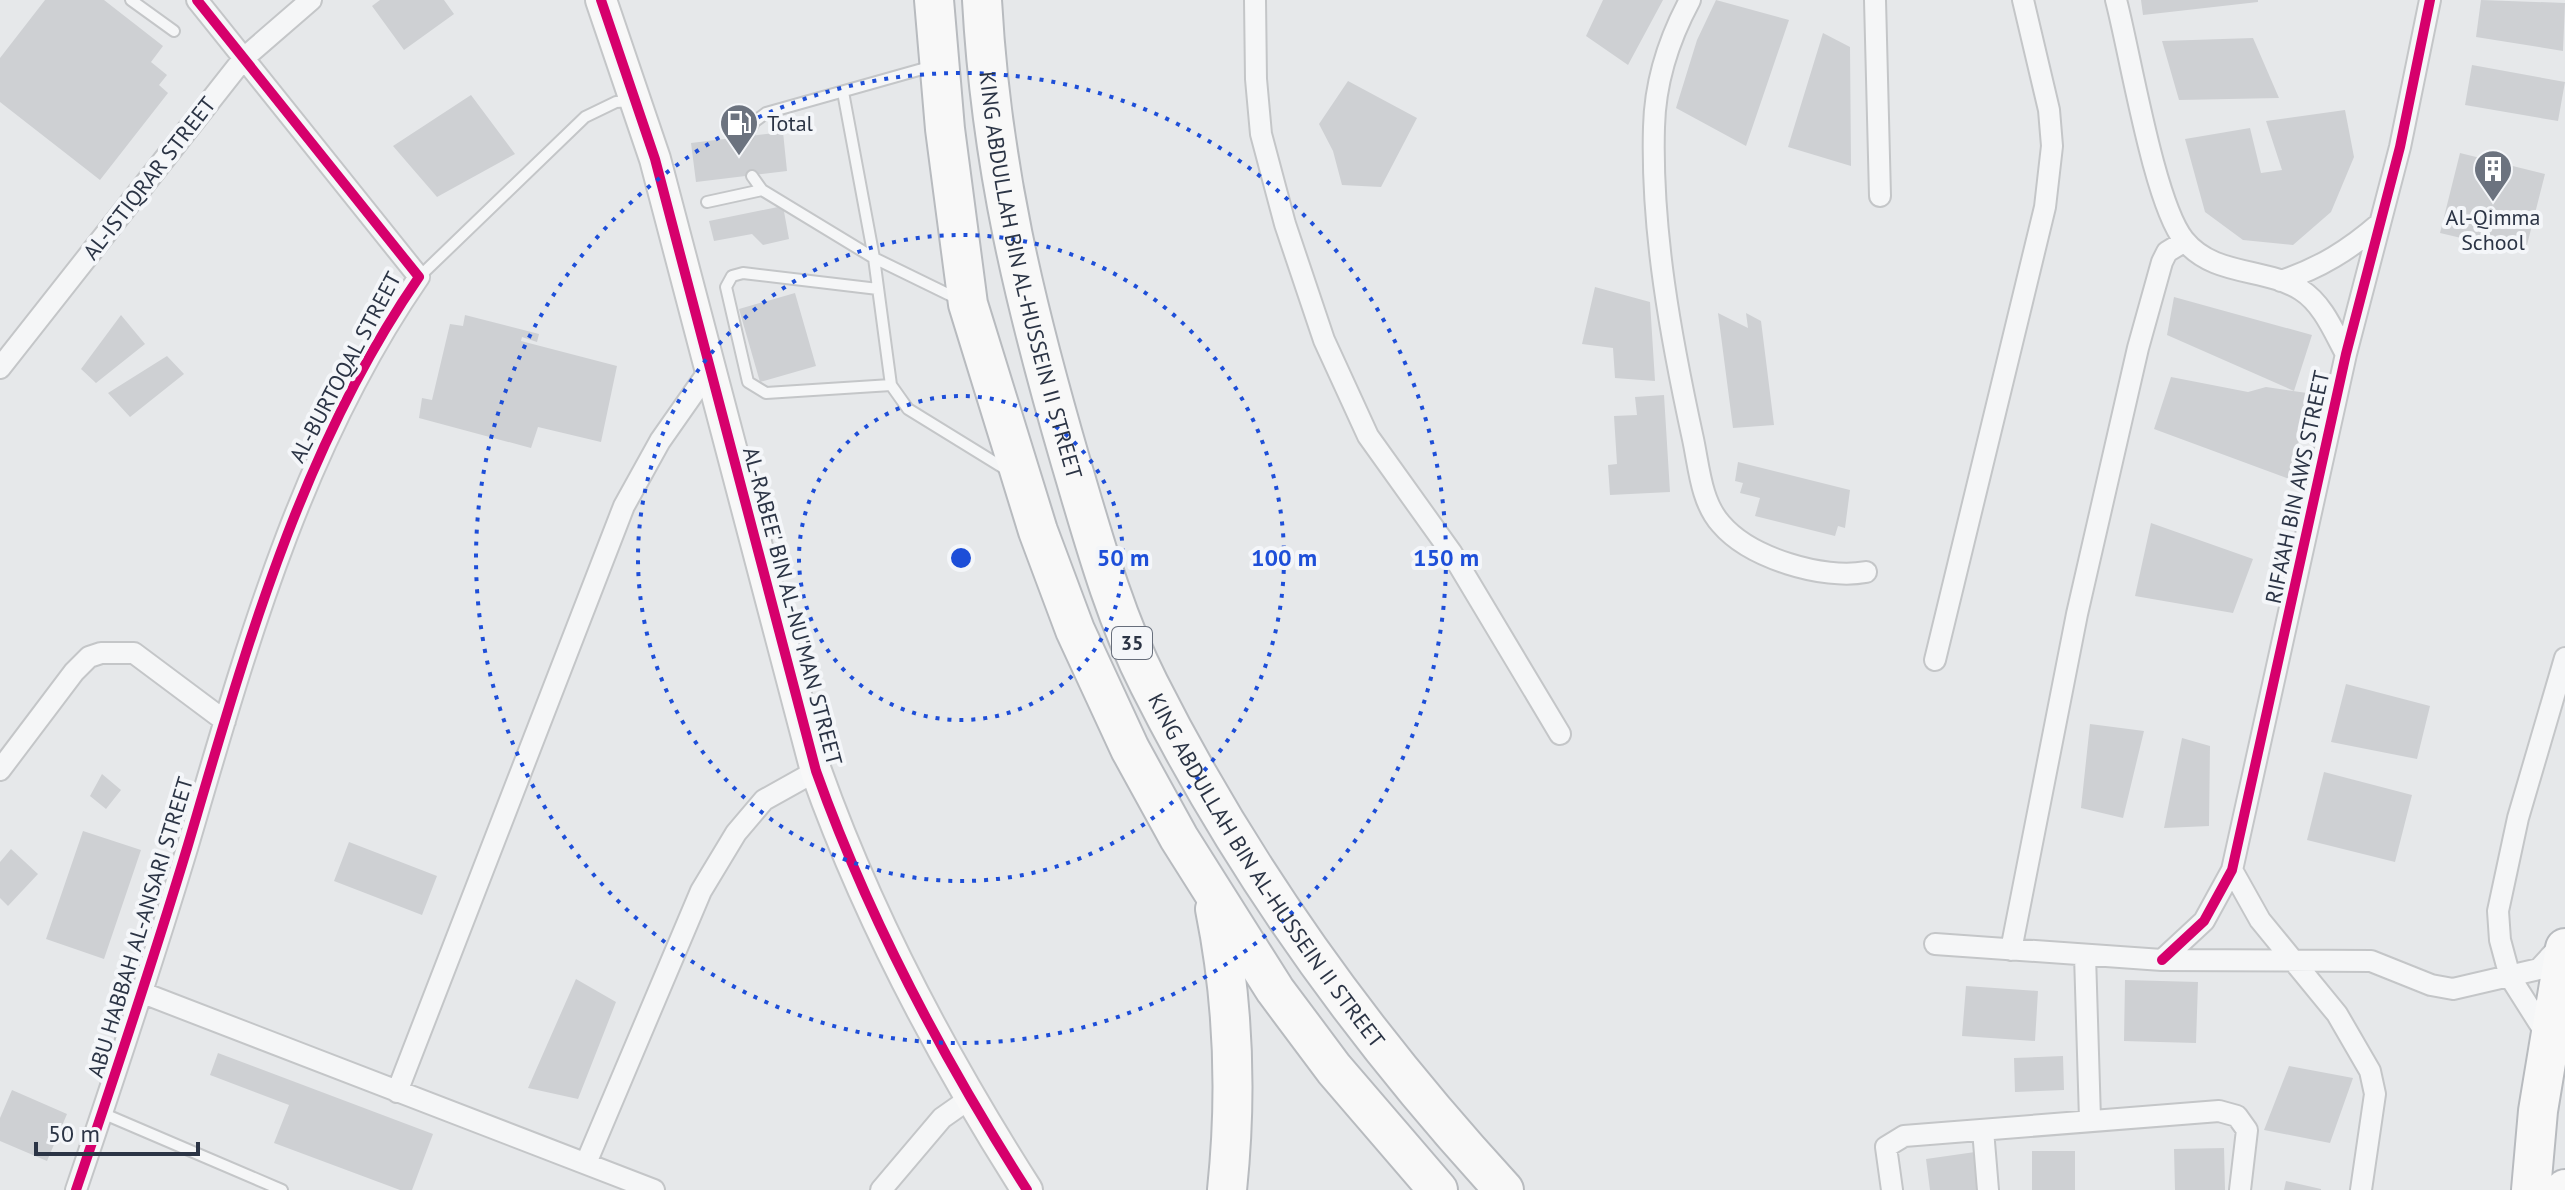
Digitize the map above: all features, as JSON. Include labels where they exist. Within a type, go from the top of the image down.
[{"type":"highway","name":"KING ABDULLAH BIN AL-HUSSEIN II STREET","points":[[934,0],[938,64],[968,304],[1024,484],[1075,630],[1130,749],[1211,891],[1275,990],[1334,1069],[1438,1190]]},
{"type":"highway","name":"KING ABDULLAH BIN AL-HUSSEIN II STREET","points":[[982,0],[999,172],[1029,319],[1112,594],[1148,682],[1278,906],[1350,1009],[1504,1190]]},
{"type":"highway","points":[[1211,891],[1229,993],[1233,1042],[1232,1143],[1227,1190]]},
{"type":"highway","points":[[2531,1190],[2549,1037],[2565,948]]},
{"type":"street","name":"AL-BURTOQAL STREET","points":[[197,0],[419,277],[385,327],[317,457],[278,555],[225,721]]},
{"type":"street","name":"AL-ISTIQRAR STREET","points":[[0,368],[244,58],[311,0]]},
{"type":"street","name":"AL-RABEE' BIN AL-NU'MAN STREET","points":[[601,0],[637,100],[682,257],[709,371],[816,771],[846,855],[899,970],[969,1099],[1027,1190]]},
{"type":"street","points":[[1255,0],[1261,134],[1285,224],[1324,340],[1368,436],[1466,575],[1560,734]]},
{"type":"street","points":[[1690,0],[1669,46],[1658,86],[1654,127],[1658,216],[1670,319],[1701,480],[1720,523],[1739,540],[1808,570],[1832,575],[1866,572]]},
{"type":"street","points":[[1875,0],[1880,196]]},
{"type":"street","points":[[1935,660],[2048,181],[2052,146],[2049,110],[2023,0]]},
{"type":"street","points":[[2116,0],[2159,177],[2173,220],[2185,241],[2217,263],[2300,289],[2318,305],[2346,354]]},
{"type":"street","name":"RIFA'AH BIN AWS STREET","points":[[2162,960],[2204,921],[2232,870],[2346,354],[2400,147],[2430,0]]},
{"type":"street","points":[[2281,281],[2314,270],[2346,252],[2380,223]]},
{"type":"street","points":[[2011,950],[2077,614],[2138,348],[2162,262],[2167,252],[2185,241]]},
{"type":"street","points":[[397,1092],[624,506],[660,441],[709,371]]},
{"type":"street","points":[[0,770],[74,672],[89,657],[101,653],[134,653],[225,721]]},
{"type":"street","points":[[2549,1037],[2510,977],[2500,940],[2500,896],[2518,818],[2565,658]]},
{"type":"street","name":"ABU HABBAH AL-ANSARI STREET","points":[[76,1190],[143,993],[225,721]]},
{"type":"street","points":[[586,1163],[701,891],[736,833],[764,800],[816,771]]},
{"type":"street","points":[[2232,870],[2260,920],[2337,1014],[2373,1081],[2374,1107],[2361,1190]]},
{"type":"street","points":[[1935,944],[2162,960],[2371,961],[2441,988],[2466,988],[2539,969],[2565,941]]},
{"type":"street","points":[[2085,955],[2090,1119]]},
{"type":"street","points":[[143,993],[654,1190]]},
{"type":"street","points":[[881,1190],[942,1118],[969,1099]]},
{"type":"street","points":[[1892,1190],[1886,1154],[1889,1142],[1904,1136],[2090,1119],[2233,1113],[2245,1123],[2248,1133],[2240,1190]]},
{"type":"street","points":[[1983,1130],[1988,1190]]},
{"type":"lane","points":[[131,0],[174,31]]},
{"type":"lane","points":[[747,136],[754,122],[766,113],[938,64]]},
{"type":"lane","points":[[843,92],[874,258],[891,385],[908,409],[970,445],[1024,484]]},
{"type":"lane","points":[[419,277],[585,117],[616,102],[637,100]]},
{"type":"lane","points":[[752,176],[762,190],[874,258],[968,304]]},
{"type":"lane","points":[[707,202],[762,190]]},
{"type":"lane","points":[[878,289],[743,273],[732,276],[726,287],[748,382],[766,393],[891,385]]},
{"type":"lane","points":[[102,1113],[282,1190]]},
{"type":"building","points":[[45,0],[104,0],[163,46],[151,62],[167,75],[159,85],[168,93],[100,180],[0,102],[0,58]]},
{"type":"building","points":[[380,0],[444,0],[454,14],[404,50],[372,6]]},
{"type":"building","points":[[1603,0],[1663,0],[1628,65],[1586,36]]},
{"type":"building","points":[[1716,0],[1789,20],[1746,146],[1676,108],[1697,40]]},
{"type":"building","points":[[2141,0],[2258,0],[2258,2],[2143,15]]},
{"type":"building","points":[[2481,0],[2565,3],[2563,51],[2476,37]]},
{"type":"building","points":[[1823,33],[1850,47],[1851,166],[1788,147]]},
{"type":"building","points":[[2253,38],[2279,98],[2179,100],[2162,41]]},
{"type":"building","points":[[2472,65],[2565,82],[2558,121],[2465,105]]},
{"type":"building","points":[[1348,81],[1417,118],[1381,187],[1342,185],[1333,151],[1319,124]]},
{"type":"building","points":[[471,95],[515,154],[437,197],[393,146]]},
{"type":"building","points":[[2345,110],[2354,157],[2331,212],[2293,245],[2243,240],[2205,212],[2185,139],[2250,128],[2261,173],[2282,170],[2266,121]]},
{"type":"building","name":"Total","points":[[783,132],[787,171],[696,182],[691,143]]},
{"type":"building","name":"Al-Qimma School","points":[[2460,153],[2545,174],[2525,253],[2440,233]]},
{"type":"building","points":[[783,206],[789,239],[763,245],[752,234],[714,241],[709,221]]},
{"type":"building","points":[[1595,287],[1650,302],[1655,381],[1615,378],[1613,348],[1582,344]]},
{"type":"building","points":[[795,293],[816,366],[760,382],[739,309]]},
{"type":"building","points":[[2174,297],[2312,335],[2294,391],[2167,335]]},
{"type":"building","points":[[1718,313],[1748,328],[1746,313],[1761,321],[1774,425],[1733,428]]},
{"type":"building","points":[[121,315],[145,344],[96,383],[81,369]]},
{"type":"building","points":[[465,315],[539,334],[537,342],[522,337],[521,341],[617,366],[601,442],[538,427],[531,448],[419,418],[422,398],[432,400],[450,324],[463,326]]},
{"type":"building","points":[[167,356],[184,374],[130,417],[108,393]]},
{"type":"building","points":[[2171,377],[2248,392],[2266,387],[2307,393],[2292,480],[2154,429]]},
{"type":"building","points":[[1664,395],[1670,492],[1610,495],[1608,465],[1617,464],[1614,416],[1637,415],[1635,397]]},
{"type":"building","points":[[1738,462],[1850,490],[1845,528],[1838,526],[1835,536],[1755,516],[1760,498],[1740,493],[1743,483],[1735,481]]},
{"type":"building","points":[[2151,523],[2253,559],[2233,613],[2135,596]]},
{"type":"building","points":[[2346,684],[2430,706],[2417,759],[2331,742]]},
{"type":"building","points":[[2090,724],[2144,731],[2123,818],[2081,808]]},
{"type":"building","points":[[2182,738],[2210,746],[2209,826],[2164,828]]},
{"type":"building","points":[[2324,772],[2412,795],[2395,862],[2307,840]]},
{"type":"building","points":[[102,774],[121,790],[106,809],[90,796]]},
{"type":"building","points":[[83,831],[141,850],[104,959],[46,939]]},
{"type":"building","points":[[349,842],[437,876],[422,915],[334,881]]},
{"type":"building","points":[[11,849],[38,874],[8,906],[0,898],[0,862]]},
{"type":"building","points":[[576,979],[616,1002],[578,1099],[528,1088]]},
{"type":"building","points":[[2125,980],[2198,982],[2196,1043],[2124,1041]]},
{"type":"building","points":[[1966,986],[2038,991],[2035,1041],[1962,1036]]},
{"type":"building","points":[[218,1053],[433,1134],[412,1190],[400,1190],[274,1143],[289,1105],[210,1075]]},
{"type":"building","points":[[2063,1056],[2064,1090],[2015,1092],[2014,1058]]},
{"type":"building","points":[[2289,1066],[2353,1078],[2330,1143],[2264,1130]]},
{"type":"building","points":[[12,1090],[67,1114],[47,1161],[0,1141],[0,1118]]},
{"type":"building","points":[[2224,1148],[2225,1190],[2175,1190],[2174,1149]]},
{"type":"building","points":[[2032,1151],[2075,1151],[2075,1190],[2032,1190]]},
{"type":"building","points":[[1975,1152],[1981,1190],[1930,1190],[1926,1159]]},
{"type":"building","points":[[2286,1181],[2321,1189],[2321,1190],[2284,1190]]},
{"type":"cycle path","points":[[76,1190],[147,975],[255,624],[281,551],[341,410],[378,342],[419,277],[197,0]]},
{"type":"cycle path","points":[[601,0],[655,159],[816,771],[859,881],[910,986],[966,1089],[1027,1190]]},
{"type":"cycle path","points":[[2162,960],[2204,921],[2232,870],[2346,354],[2400,147],[2430,0]]},
{"type":"place","name":"Total","points":[[739,157]]},
{"type":"place","name":"Al-Qimma School","points":[[2493,203]]}]
